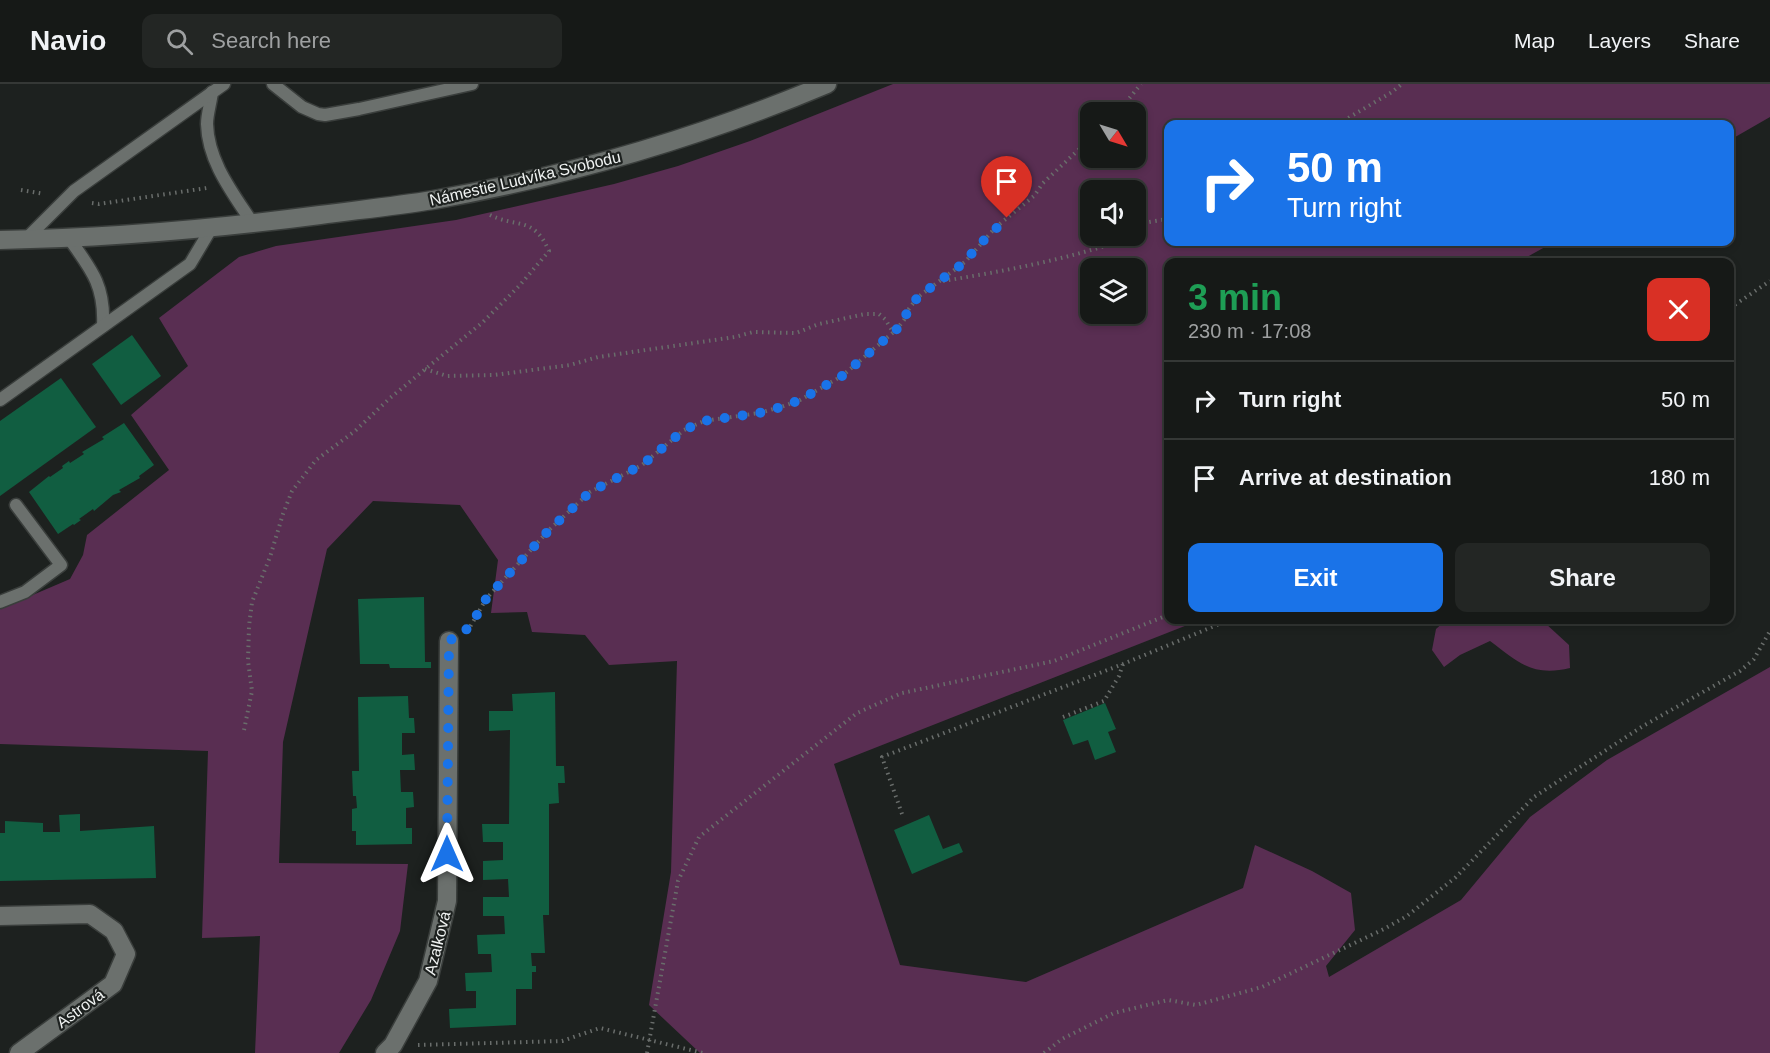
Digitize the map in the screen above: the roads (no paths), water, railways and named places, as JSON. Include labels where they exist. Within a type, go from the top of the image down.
[{"type":"street","name":"Námestie Ludvíka Svobodu","points":[[0,240],[254,224],[432,200],[611,160],[698,134],[827,84]]},
{"type":"street","name":"Azalková","points":[[389,1049],[428,981],[447,901],[449,641]]},
{"type":"street","name":"Astrová","points":[[0,916],[90,914],[114,931],[126,954],[113,984],[19,1053]]},
{"type":"lane","points":[[25,240],[74,191],[224,84]]},
{"type":"lane","points":[[273,84],[302,107],[325,115],[472,84]]},
{"type":"lane","points":[[212,92],[207,122],[210,150],[221,174],[254,224]]},
{"type":"lane","points":[[2,397],[190,264],[213,227]]},
{"type":"lane","points":[[68,237],[93,272],[104,304],[103,326]]},
{"type":"lane","points":[[0,602],[25,592],[61,565],[16,505]]}]
